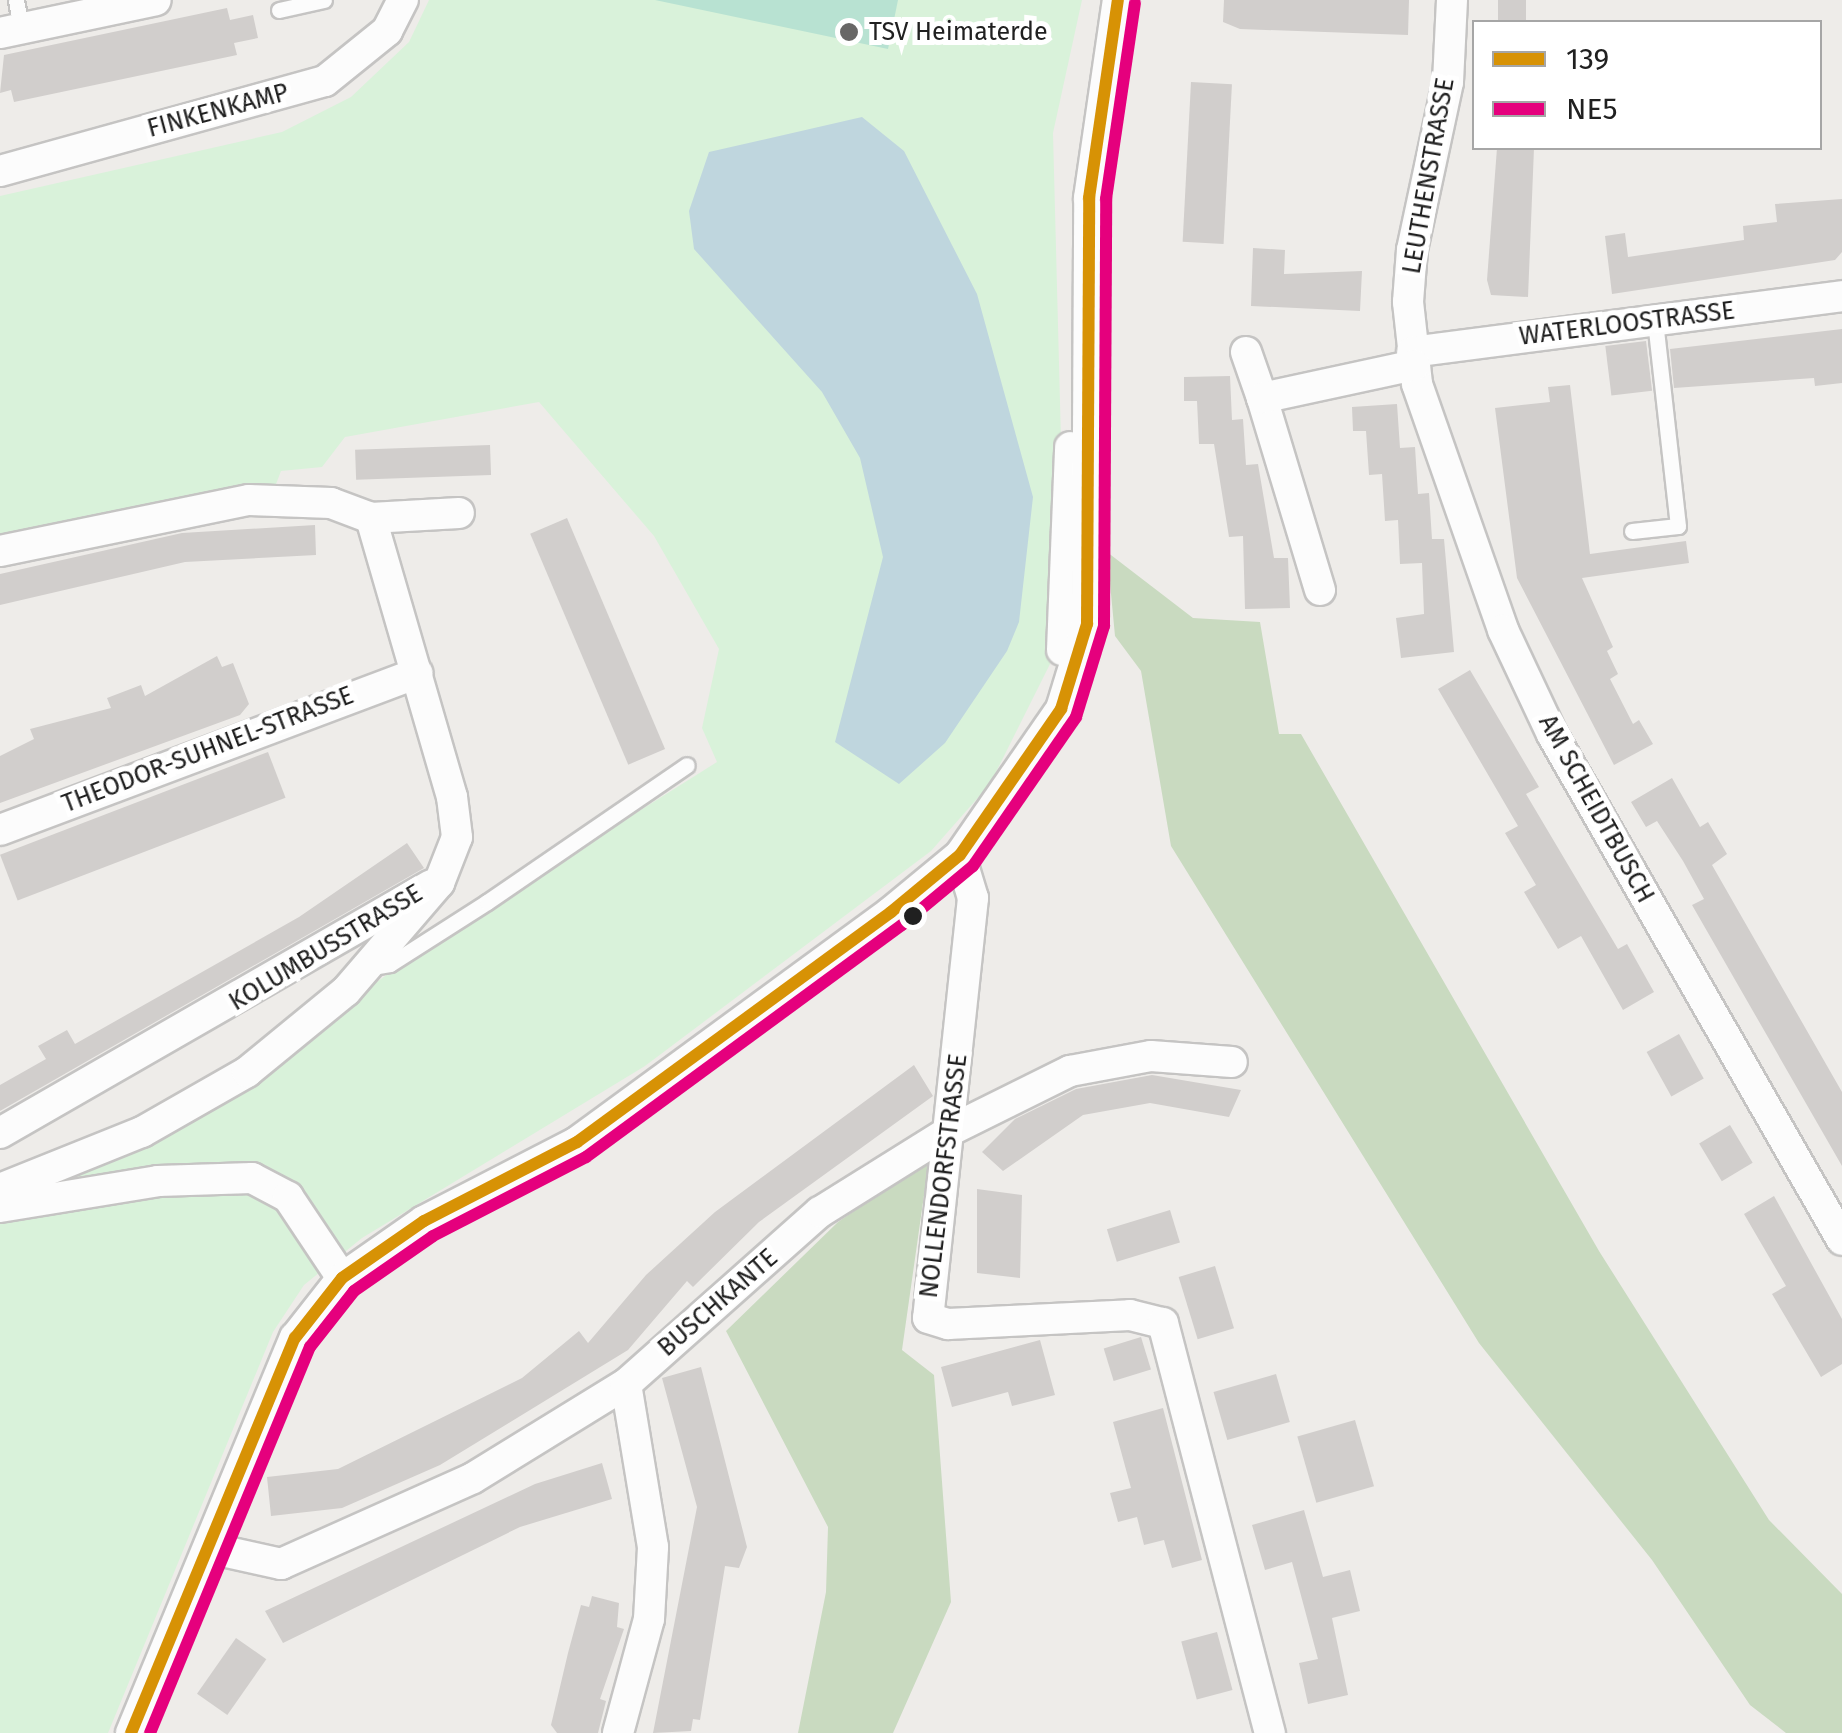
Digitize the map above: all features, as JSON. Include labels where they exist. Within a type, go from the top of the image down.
[{"type":"street","points":[[12,20],[156,0]]},
{"type":"street","name":"FINKENKAMP","points":[[0,171],[325,82],[387,31],[403,0]]},
{"type":"street","points":[[1035,744],[1067,621],[1074,200],[1100,0]]},
{"type":"street","points":[[131,1733],[295,1338],[342,1278],[424,1221],[577,1142],[960,854],[1061,709],[1087,624],[1089,198],[1118,0]]},
{"type":"street","name":"LEUTHENSTRASSE","points":[[1413,358],[1412,250],[1448,82],[1452,0]]},
{"type":"street","name":"WATERLOOSTRASSE","points":[[1262,398],[1413,358],[1842,296]]},
{"type":"street","points":[[1246,352],[1320,590]]},
{"type":"street","name":"AM SCHEIDTBUSCH","points":[[1413,358],[1503,630],[1552,734],[1842,1240]]},
{"type":"street","points":[[0,551],[249,500],[330,503],[371,518],[459,513]]},
{"type":"street","points":[[371,518],[417,672],[457,838],[439,883]]},
{"type":"street","name":"THEODOR-SUHNEL-STRASSE","points":[[0,830],[272,722],[417,672]]},
{"type":"street","name":"NOLLENDORFSTRASSE","points":[[960,854],[973,898],[953,1129],[928,1318],[948,1324],[1130,1315],[1163,1323],[1270,1733]]},
{"type":"street","name":"KOLUMBUSSTRASSE","points":[[0,1189],[142,1132],[214,1093],[368,968],[439,883]]},
{"type":"street","name":"KOLUMBUSSTRASSE","points":[[0,1134],[233,1004],[418,887],[439,883]]},
{"type":"street","name":"BUSCHKANTE","points":[[209,1548],[281,1564],[472,1478],[626,1384],[820,1212],[953,1129],[1070,1070],[1112,1060],[1232,1062]]},
{"type":"street","points":[[0,1207],[158,1181],[252,1178],[288,1197],[342,1278]]},
{"type":"street","points":[[618,1733],[649,1619],[654,1547],[626,1384]]},
{"type":"lane","points":[[279,10],[324,0]]},
{"type":"lane","points":[[1632,531],[1678,526],[1655,320]]},
{"type":"lane","points":[[368,968],[390,964],[687,765]]},
{"type":"green space","points":[[429,0],[1082,0],[1053,133],[1066,632],[990,784],[931,851],[645,1066],[362,1238],[304,1285],[273,1332],[108,1733],[0,1733],[0,1211],[256,1085],[345,1005],[439,937],[717,762],[702,728],[719,649],[654,536],[539,402],[345,437],[322,467],[281,471],[273,492],[0,542],[0,196],[282,132],[351,97],[409,42]]},
{"type":"green space","name":"TSV Heimaterde","points":[[655,0],[898,0],[888,49]]},
{"type":"green space","points":[[1107,552],[1193,618],[1260,622],[1279,734],[1301,734],[1599,1251],[1769,1520],[1842,1594],[1842,1733],[1786,1733],[1750,1705],[1652,1560],[1479,1343],[1171,846],[1141,671],[1115,636]]},
{"type":"green space","points":[[929,1160],[902,1350],[934,1375],[951,1602],[893,1733],[798,1733],[826,1592],[828,1527],[726,1331],[838,1222]]},
{"type":"water","points":[[862,117],[904,151],[977,294],[1033,497],[1019,622],[1007,651],[945,743],[899,784],[835,742],[883,557],[860,458],[822,392],[694,249],[689,211],[709,152]]},
{"type":"building","points":[[1224,0],[1409,0],[1408,35],[1240,29],[1223,22]]},
{"type":"building","points":[[1498,0],[1526,0],[1526,20],[1498,20]]},
{"type":"building","points":[[227,8],[230,20],[253,15],[258,38],[234,43],[237,55],[14,102],[11,90],[0,93],[4,55]]},
{"type":"building","points":[[1191,82],[1232,84],[1224,244],[1183,242]]},
{"type":"building","points":[[1497,150],[1534,150],[1528,297],[1491,295],[1487,280]]},
{"type":"building","points":[[1842,199],[1842,252],[1835,260],[1612,294],[1605,236],[1625,233],[1628,257],[1744,240],[1743,226],[1777,222],[1775,204]]},
{"type":"building","points":[[1253,248],[1285,250],[1284,274],[1362,271],[1360,311],[1251,306]]},
{"type":"building","points":[[1842,329],[1842,383],[1815,386],[1814,378],[1674,388],[1670,349]]},
{"type":"building","points":[[1646,341],[1652,391],[1611,396],[1605,346]]},
{"type":"building","points":[[1230,376],[1232,420],[1243,419],[1246,465],[1258,464],[1274,558],[1288,558],[1290,608],[1245,609],[1243,536],[1229,537],[1214,444],[1199,444],[1197,401],[1184,401],[1184,377]]},
{"type":"building","points":[[1570,385],[1590,554],[1686,541],[1689,563],[1582,578],[1613,647],[1607,651],[1618,674],[1610,679],[1633,724],[1639,720],[1653,744],[1614,765],[1517,578],[1495,408],[1550,402],[1548,387]]},
{"type":"building","points":[[1397,404],[1400,448],[1415,447],[1418,494],[1429,493],[1432,539],[1444,539],[1454,652],[1401,658],[1396,618],[1424,614],[1422,563],[1400,564],[1398,520],[1385,521],[1382,474],[1369,475],[1366,431],[1353,431],[1352,407]]},
{"type":"building","points":[[490,445],[491,475],[356,480],[355,450]]},
{"type":"building","points":[[567,518],[665,749],[628,765],[530,534]]},
{"type":"building","points":[[315,525],[316,555],[185,562],[0,605],[0,574],[182,533]]},
{"type":"building","points":[[217,656],[222,667],[233,663],[249,704],[240,715],[0,803],[0,756],[34,739],[30,729],[111,708],[107,698],[141,685],[145,696]]},
{"type":"building","points":[[1470,670],[1539,787],[1526,794],[1618,949],[1627,944],[1654,992],[1623,1010],[1581,936],[1558,949],[1524,892],[1536,885],[1505,833],[1518,826],[1438,689]]},
{"type":"building","points":[[268,752],[286,798],[18,901],[0,855]]},
{"type":"building","points":[[1672,778],[1700,827],[1708,822],[1727,854],[1712,865],[1842,1092],[1842,1166],[1692,905],[1704,899],[1683,861],[1657,821],[1646,827],[1631,802]]},
{"type":"building","points":[[407,843],[424,868],[0,1111],[0,1085],[46,1059],[38,1046],[67,1030],[75,1044],[299,917]]},
{"type":"building","points":[[1679,1034],[1704,1079],[1671,1097],[1647,1052]]},
{"type":"building","points":[[914,1065],[933,1096],[759,1222],[693,1287],[687,1281],[628,1350],[440,1465],[342,1508],[271,1516],[267,1477],[338,1469],[522,1378],[579,1331],[588,1343],[646,1275],[715,1212]]},
{"type":"building","points":[[1152,1075],[1241,1090],[1229,1117],[1150,1103],[1083,1115],[1003,1171],[982,1152],[1015,1119],[1076,1089]]},
{"type":"building","points":[[1730,1125],[1753,1163],[1722,1181],[1699,1144]]},
{"type":"building","points":[[977,1189],[1022,1195],[1020,1278],[977,1273]]},
{"type":"building","points":[[1774,1196],[1842,1319],[1842,1364],[1821,1377],[1772,1294],[1786,1286],[1744,1214]]},
{"type":"building","points":[[1170,1210],[1180,1243],[1117,1262],[1107,1229]]},
{"type":"building","points":[[1215,1266],[1234,1328],[1198,1339],[1179,1277]]},
{"type":"building","points":[[1141,1337],[1151,1370],[1114,1381],[1104,1348]]},
{"type":"building","points":[[1040,1340],[1055,1395],[1012,1406],[1008,1392],[952,1407],[941,1367]]},
{"type":"building","points":[[701,1367],[747,1547],[739,1568],[725,1566],[700,1720],[693,1719],[691,1731],[653,1733],[697,1507],[662,1378]]},
{"type":"building","points":[[1276,1374],[1290,1422],[1227,1440],[1214,1392]]},
{"type":"building","points":[[1163,1408],[1202,1560],[1172,1568],[1164,1540],[1144,1545],[1137,1517],[1118,1522],[1110,1493],[1131,1488],[1113,1422]]},
{"type":"building","points":[[1355,1420],[1374,1486],[1316,1503],[1297,1437]]},
{"type":"building","points":[[602,1463],[612,1499],[520,1527],[283,1643],[265,1611],[535,1484]]},
{"type":"building","points":[[1304,1510],[1323,1577],[1350,1570],[1360,1611],[1332,1618],[1348,1695],[1308,1704],[1299,1663],[1318,1659],[1292,1562],[1265,1570],[1252,1525]]},
{"type":"building","points":[[592,1596],[619,1603],[617,1627],[624,1629],[600,1699],[606,1701],[598,1733],[557,1733],[551,1725],[568,1653],[581,1605],[589,1607]]},
{"type":"building","points":[[1217,1632],[1233,1690],[1197,1700],[1181,1642]]},
{"type":"building","points":[[236,1638],[266,1659],[227,1715],[197,1694]]},
{"type":"transit line","name":"139","points":[[131,1733],[295,1338],[342,1278],[424,1221],[577,1142],[891,912],[960,855],[1061,709],[1087,624],[1089,198],[1118,0]]},
{"type":"transit line","name":"NE5","points":[[150,1733],[310,1347],[354,1291],[433,1236],[586,1157],[902,925],[973,866],[1076,717],[1104,626],[1106,199],[1135,3]]},
{"type":"place","name":"TSV Heimaterde","points":[[849,32]]}]
